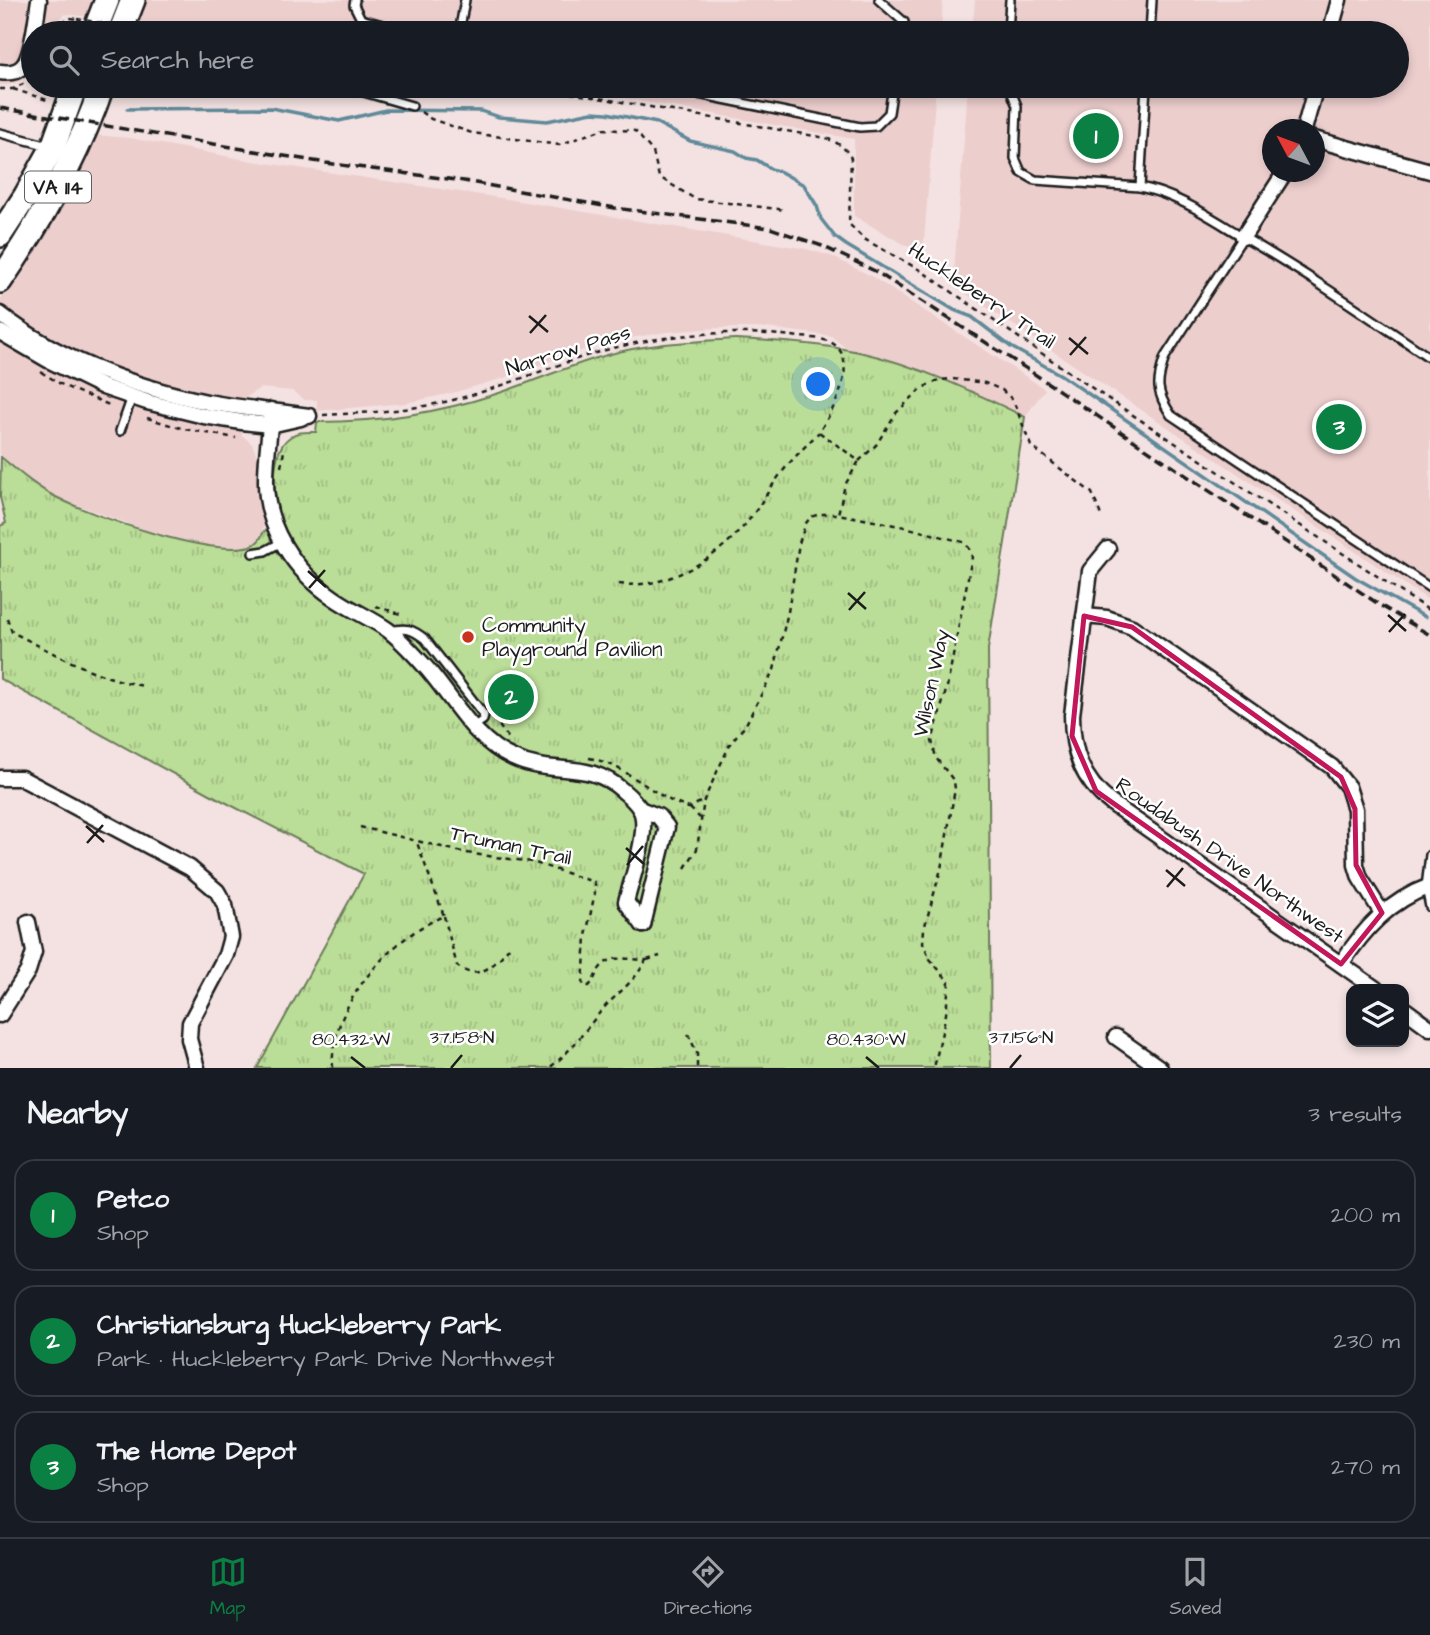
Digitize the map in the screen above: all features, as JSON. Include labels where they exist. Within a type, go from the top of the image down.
[{"type":"main road","points":[[89,21],[107,0]]},
{"type":"main road","points":[[125,21],[133,0]]},
{"type":"main road","name":"VA 114","points":[[0,235],[53,147],[71,98]]},
{"type":"main road","name":"VA 114","points":[[0,281],[56,192],[98,98]]},
{"type":"street","points":[[35,21],[39,0]]},
{"type":"street","points":[[1333,21],[1339,0]]},
{"type":"street","points":[[0,72],[10,73],[21,68]]},
{"type":"street","points":[[1307,119],[1313,98]]},
{"type":"street","points":[[1325,142],[1430,171]]},
{"type":"street","points":[[1244,237],[1279,182]]},
{"type":"street","points":[[0,314],[50,346],[105,372],[150,387],[270,417]]},
{"type":"street","points":[[0,332],[48,360],[103,387],[132,397],[204,416],[270,417]]},
{"type":"street","points":[[270,417],[267,498],[282,542],[298,565],[326,592],[389,631],[424,665],[473,726],[496,749],[540,768],[580,769],[598,773],[613,782],[640,809],[658,816],[667,827],[643,925],[626,902],[643,831],[640,809]]},
{"type":"street","name":"Roudabush Drive Northwest","points":[[1108,549],[1090,571],[1084,616],[1072,715],[1072,736],[1080,766],[1096,791],[1369,984]]},
{"type":"street","points":[[1084,616],[1107,618],[1132,627],[1332,767],[1348,787],[1355,809],[1355,858],[1360,878],[1382,913]]},
{"type":"street","points":[[0,778],[22,778],[190,868],[217,891],[230,921],[231,937],[226,955],[191,1023],[189,1039],[197,1068]]},
{"type":"street","points":[[1340,964],[1365,930],[1382,913],[1399,900],[1428,887]]},
{"type":"street","points":[[0,1015],[28,971],[34,952],[28,922]]},
{"type":"street","points":[[1409,1012],[1430,1027]]},
{"type":"street","points":[[1116,1037],[1160,1068]]},
{"type":"lane","points":[[355,0],[354,5],[361,19],[368,21]]},
{"type":"lane","points":[[461,21],[465,0]]},
{"type":"lane","points":[[879,0],[903,21]]},
{"type":"lane","points":[[1008,21],[1010,0]]},
{"type":"lane","points":[[1151,21],[1152,0]]},
{"type":"lane","points":[[384,98],[412,106]]},
{"type":"lane","points":[[716,98],[860,128],[876,126],[889,113],[892,98]]},
{"type":"lane","points":[[1014,98],[1017,106],[1015,158],[1021,172],[1035,180],[1140,187],[1160,191],[1244,237],[1430,358]]},
{"type":"lane","points":[[1140,187],[1145,98]]},
{"type":"lane","points":[[0,133],[53,147]]},
{"type":"lane","points":[[1244,237],[1165,356],[1158,377],[1160,398],[1171,415],[1430,588]]},
{"type":"lane","points":[[120,431],[132,397]]},
{"type":"lane","points":[[253,553],[265,551],[282,542]]},
{"type":"lane","points":[[1430,855],[1430,907]]},
{"type":"path","points":[[13,89],[21,85]]},
{"type":"path","points":[[0,89],[21,92]]},
{"type":"path","points":[[42,98],[51,101]]},
{"type":"path","name":"Huckleberry Trail","points":[[599,98],[813,136],[837,143],[846,149],[851,158],[849,224],[864,239],[920,270],[1101,394],[1430,611]]},
{"type":"path","points":[[412,106],[432,119],[472,133],[559,145],[603,129],[635,131],[653,152],[659,177],[695,199],[786,210]]},
{"type":"path","name":"Narrow Pass","points":[[317,416],[388,412],[447,401],[611,349],[667,338],[721,333],[775,334],[824,340],[835,344],[842,352],[845,361],[839,397],[819,432]]},
{"type":"path","points":[[685,868],[697,849],[701,835],[700,818],[704,800],[731,742],[745,726],[774,670],[788,612],[799,543],[806,523],[819,514],[838,514],[845,485],[859,461],[876,445],[896,413],[922,388],[939,380],[953,379],[985,383],[1002,390],[1013,400],[1031,446],[1092,493],[1102,518]]},
{"type":"path","points":[[95,400],[109,405]]},
{"type":"path","points":[[147,418],[184,429],[236,438]]},
{"type":"path","points":[[619,584],[636,585],[669,577],[714,554],[752,517],[782,472],[819,432],[859,461]]},
{"type":"path","points":[[281,470],[284,451]]},
{"type":"path","name":"Wilson Way","points":[[838,514],[963,542],[972,557],[947,687],[932,741],[936,758],[954,781],[955,789],[942,869],[924,929],[923,943],[930,959],[948,982],[946,1014],[934,1068]]},
{"type":"path","points":[[373,605],[403,615]]},
{"type":"path","points":[[7,618],[12,632],[39,646],[123,683],[145,686]]},
{"type":"path","points":[[491,697],[500,727],[512,741]]},
{"type":"path","points":[[689,808],[700,818]]},
{"type":"path","points":[[360,827],[416,840]]},
{"type":"path","name":"Truman Trail","points":[[416,840],[444,916],[457,966],[475,974],[488,968],[512,943]]},
{"type":"path","name":"Truman Trail","points":[[416,840],[480,856],[532,862],[594,882],[596,887],[588,920],[583,985],[593,982],[599,969],[612,959],[621,957],[646,960]]},
{"type":"path","points":[[333,1068],[337,1029],[354,995],[399,943],[421,927],[444,916]]},
{"type":"path","points":[[549,1068],[566,1054],[604,1008],[631,983],[646,960],[660,956]]},
{"type":"path","points":[[688,1034],[697,1053],[697,1068]]},
{"type":"highlighted area","points":[[1084,616],[1132,627],[1341,777],[1355,809],[1356,865],[1382,913],[1341,964],[1096,791],[1072,736]]},
{"type":"shaded area","points":[[0,0],[95,0],[89,17],[66,14],[57,21],[21,21],[21,80],[0,85]]},
{"type":"shaded area","points":[[144,0],[943,0],[942,21],[136,21]]},
{"type":"shaded area","points":[[975,0],[1430,0],[1430,601],[953,285],[967,98],[1409,98],[1409,21],[973,21]]},
{"type":"shaded area","points":[[623,98],[935,98],[923,255],[854,216],[854,139]]},
{"type":"shaded area","points":[[93,135],[130,138],[252,161],[501,198],[806,249],[831,256],[871,276],[1045,389],[1025,417],[966,388],[910,367],[848,350],[831,336],[768,328],[717,328],[617,340],[504,378],[406,403],[317,411],[317,400],[305,400],[292,391],[260,388],[245,398],[242,435],[252,444],[257,456],[257,498],[264,525],[261,538],[251,546],[237,548],[204,545],[146,530],[58,498],[2,457],[0,460],[0,300],[30,254]]},
{"type":"green space","points":[[735,339],[813,344],[881,357],[944,380],[1025,417],[988,649],[991,1068],[257,1068],[364,874],[221,800],[0,679],[0,526],[6,523],[0,497],[1,457],[50,494],[98,515],[182,541],[232,548],[250,546],[257,542],[264,531],[282,525],[275,479],[278,454],[283,444],[296,434],[316,432],[317,422],[385,418],[430,411],[474,401],[623,351]]},
{"type":"waterway","points":[[127,109],[271,108],[339,121],[386,110],[481,111],[499,117],[547,121],[592,112],[607,113],[657,123],[690,141],[735,151],[804,185],[817,206],[821,219],[835,237],[846,245],[954,310],[972,317],[1011,347],[1061,375],[1356,578],[1425,617]]},
{"type":"railway","points":[[0,108],[326,163],[464,181],[615,208],[770,228],[822,246],[875,271],[1030,371],[1383,607],[1430,635]]},
{"type":"place","name":"Petco","points":[[1096,136]]},
{"type":"place","name":"The Home Depot","points":[[1339,427]]},
{"type":"place","name":"Community Playground Pavilion","points":[[468,637]]},
{"type":"place","name":"Christiansburg Huckleberry Park","points":[[511,697]]}]
